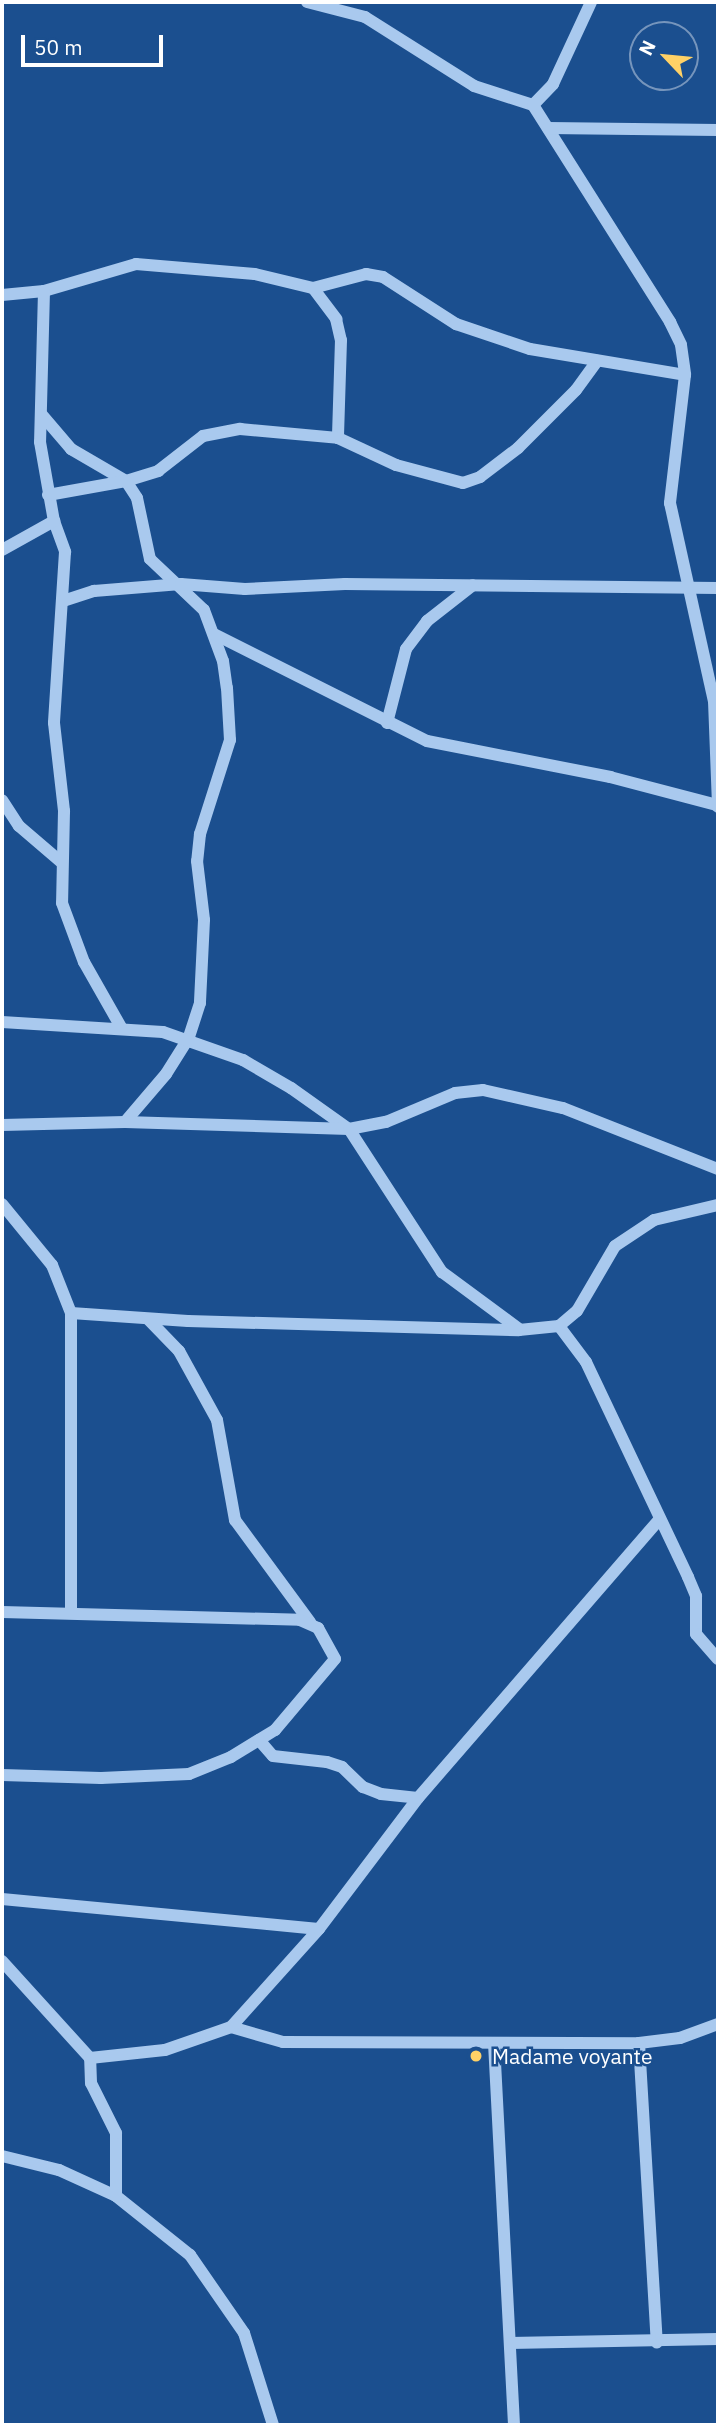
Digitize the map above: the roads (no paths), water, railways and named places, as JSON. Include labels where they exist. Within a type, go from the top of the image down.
[{"type":"street","points":[[214,634],[427,741],[471,752],[610,777],[717,806],[714,701],[670,503],[685,374],[681,345],[670,322],[533,105],[474,86],[365,17],[307,2]]},
{"type":"street","points":[[533,105],[553,84],[591,2]]},
{"type":"street","points":[[548,128],[718,130]]},
{"type":"street","points":[[2,295],[44,291],[149,264],[255,274],[313,288],[366,274],[383,277],[456,324],[530,349],[685,374]]},
{"type":"street","points":[[313,288],[336,319],[341,340],[342,405],[338,438]]},
{"type":"street","points":[[44,291],[40,442],[48,495],[65,551],[54,723],[64,811],[62,903],[74,938],[121,1027]]},
{"type":"street","points":[[48,495],[126,481],[158,471],[203,436],[240,429],[338,438],[405,469],[463,483],[480,477],[518,448],[576,390],[597,360]]},
{"type":"street","points":[[42,415],[71,449],[126,481],[137,498],[150,559],[181,584],[205,610],[223,661],[230,740],[200,834],[204,976],[188,1039],[166,1074],[125,1122]]},
{"type":"street","points":[[2,550],[54,521]]},
{"type":"street","points":[[63,601],[94,591],[181,584],[245,589],[473,584],[718,588]]},
{"type":"street","points":[[387,723],[407,649],[427,621],[473,584]]},
{"type":"street","points":[[2,800],[19,826],[61,862]]},
{"type":"street","points":[[2,1022],[121,1027],[188,1039],[243,1060],[349,1129],[442,1272],[519,1330]]},
{"type":"street","points":[[2,1125],[125,1122],[349,1129],[386,1122],[455,1093],[483,1090],[563,1108],[718,1170]]},
{"type":"street","points":[[2,1204],[52,1265],[71,1313],[71,1613]]},
{"type":"street","points":[[71,1313],[148,1319],[519,1330],[559,1326],[577,1311],[615,1246],[654,1220],[718,1205]]},
{"type":"street","points":[[2,1775],[164,1778],[216,1764],[259,1740],[288,1718],[335,1659],[326,1639],[310,1622],[235,1520],[217,1420],[179,1351],[148,1319]]},
{"type":"street","points":[[559,1326],[586,1362],[696,1596],[696,1634],[718,1659]]},
{"type":"street","points":[[90,2058],[165,2050],[230,2027],[319,1929],[418,1798],[659,1520]]},
{"type":"street","points":[[2,1612],[310,1622]]},
{"type":"street","points":[[259,1740],[273,1756],[327,1762],[342,1767],[363,1787],[381,1794],[418,1798]]},
{"type":"street","points":[[2,1899],[319,1929]]},
{"type":"street","points":[[2,1961],[90,2058],[91,2083],[116,2133],[116,2196]]},
{"type":"street","points":[[230,2027],[283,2042],[639,2043],[680,2038],[718,2024]]},
{"type":"street","points":[[494,2043],[514,2425]]},
{"type":"street","points":[[639,2043],[657,2342]]},
{"type":"street","points":[[2,2156],[59,2170],[116,2196],[168,2233],[223,2296],[257,2362],[274,2425]]},
{"type":"street","points":[[510,2343],[718,2339]]},
{"type":"place","name":"Madame voyante","points":[[476,2056]]}]
